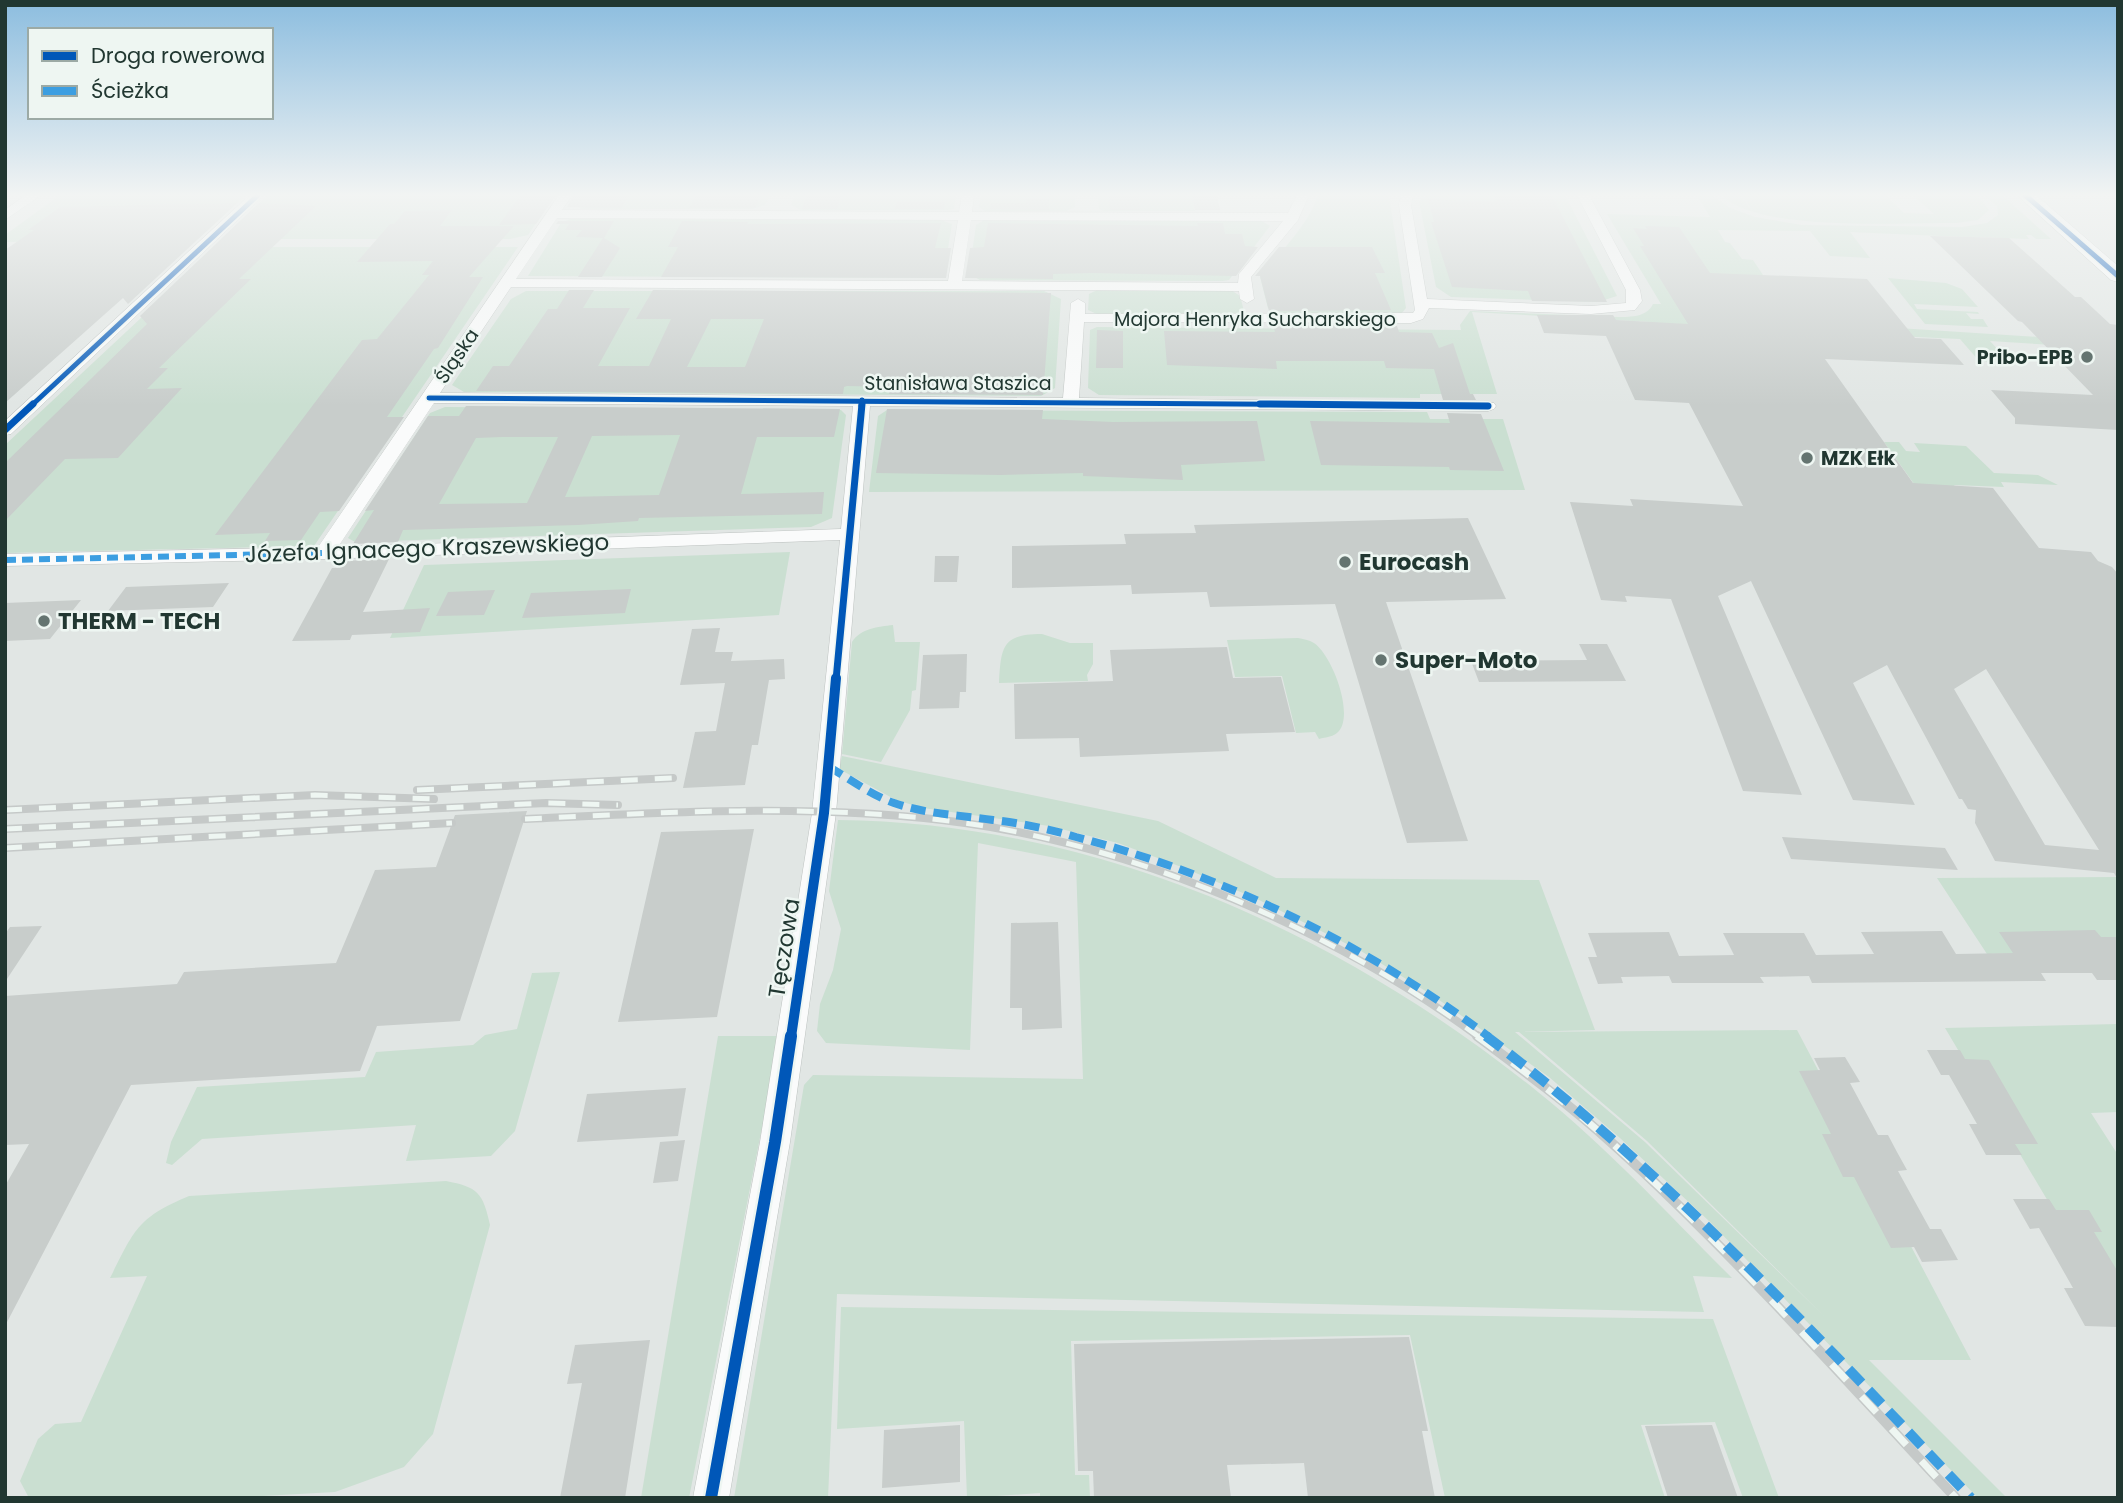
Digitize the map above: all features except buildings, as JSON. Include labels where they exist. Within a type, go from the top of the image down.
[{"type":"street","points":[[5,430],[182,265]]},
{"type":"street","name":"Śląska","points":[[324,552],[518,265]]},
{"type":"street","points":[[954,285],[957,265]]},
{"type":"street","points":[[1252,319],[1243,287],[1244,277],[1254,265]]},
{"type":"street","points":[[1415,265],[1421,303],[1591,310],[1630,307],[1636,301],[1620,265]]},
{"type":"street","name":"Majora Henryka Sucharskiego","points":[[506,283],[1243,287]]},
{"type":"street","points":[[1071,401],[1076,318],[1081,286]]},
{"type":"street","name":"Majora Henryka Sucharskiego","points":[[1076,318],[1411,319],[1418,316],[1421,303]]},
{"type":"street","name":"Stanisława Staszica","points":[[429,398],[1488,406]]},
{"type":"street","name":"Tęczowa","points":[[711,1498],[775,1142],[822,827],[862,400]]},
{"type":"street","name":"Józefa Ignacego Kraszewskiego","points":[[5,560],[849,534]]},
{"type":"green space","points":[[198,265],[506,265],[314,546],[5,553],[5,445]]},
{"type":"green space","points":[[535,265],[945,265],[944,273],[931,278],[528,276]]},
{"type":"green space","points":[[970,265],[1240,265],[1229,280],[1223,281],[980,280],[969,274]]},
{"type":"green space","points":[[1270,265],[1400,265],[1406,308],[1401,314],[1279,313],[1268,308],[1260,277]]},
{"type":"green space","points":[[1432,265],[1601,265],[1617,296],[1598,302],[1451,297],[1436,287]]},
{"type":"green space","points":[[1638,265],[1756,265],[1781,302],[1836,324],[2118,342],[2118,349],[1990,341],[2010,363],[1979,361],[1960,339],[1653,325],[1651,322],[1472,312],[1497,394],[1420,394],[1420,398],[1099,395],[1088,388],[1090,330],[1097,327],[1461,330],[1460,325],[1470,311],[1628,317],[1647,312],[1653,304],[1661,304]]},
{"type":"green space","points":[[1888,278],[1946,283],[1962,289],[1978,307],[1914,304],[1917,309],[1978,312],[1979,314],[1966,313],[1971,319],[1983,319],[1988,327],[1925,324]]},
{"type":"green space","points":[[1099,289],[1231,290],[1240,296],[1244,311],[1236,315],[1099,315],[1088,310],[1089,294]]},
{"type":"green space","points":[[526,291],[1044,291],[1061,299],[1055,388],[1041,396],[464,392],[452,385],[511,299]]},
{"type":"green space","points":[[445,407],[841,410],[846,415],[832,518],[811,527],[355,542],[348,538],[430,413]]},
{"type":"green space","points":[[887,410],[1427,412],[1430,419],[1503,419],[1525,490],[869,492],[878,416]]},
{"type":"green space","points":[[1884,442],[1899,442],[1906,451],[1920,452],[1914,443],[1966,446],[1994,473],[2038,475],[2058,485],[2001,482],[2004,487],[1954,485],[1956,488],[1917,488]]},
{"type":"green space","points":[[790,552],[779,615],[390,638],[424,565]]},
{"type":"green space","points":[[893,625],[895,642],[920,642],[916,690],[912,691],[910,710],[881,762],[842,754],[852,642],[865,631]]},
{"type":"green space","points":[[1042,634],[1070,643],[1093,643],[1093,664],[1087,675],[1088,681],[999,683],[1001,660],[1006,645],[1019,637]]},
{"type":"green space","points":[[1298,638],[1312,642],[1321,649],[1339,685],[1344,711],[1343,723],[1339,731],[1332,736],[1319,739],[1315,732],[1296,733],[1282,676],[1235,677],[1227,640]]},
{"type":"green space","points":[[842,756],[1158,821],[1276,878],[1539,880],[1595,1030],[1515,1032],[1645,1142],[1826,1318],[1647,1141],[1519,1032],[1797,1030],[1971,1360],[1869,1360],[2007,1498],[1978,1498],[1709,1221],[1620,1138],[1549,1077],[1432,995],[1361,951],[1257,899],[1184,868],[1118,843],[1049,826],[923,808],[896,800],[839,769]]},
{"type":"green space","points":[[838,820],[934,826],[1029,841],[1121,865],[1210,897],[1297,936],[1381,982],[1461,1034],[1538,1092],[1614,1159],[1732,1278],[1693,1276],[1704,1312],[837,1294],[828,1498],[734,1498],[804,1085],[813,1075],[1083,1079],[1076,862],[978,843],[970,1050],[826,1043],[817,1031],[820,1004],[833,970],[841,929],[829,891]]},
{"type":"green space","points":[[2118,877],[2118,952],[1987,954],[1937,878]]},
{"type":"green space","points":[[560,972],[515,1131],[491,1156],[406,1161],[416,1125],[202,1139],[172,1165],[166,1163],[171,1142],[197,1087],[365,1077],[376,1052],[473,1045],[485,1035],[517,1029],[532,973]]},
{"type":"green space","points":[[2118,1024],[2118,1112],[2091,1113],[2118,1155],[2118,1319],[1945,1028]]},
{"type":"green space","points":[[718,1036],[780,1036],[689,1498],[641,1498]]},
{"type":"green space","points":[[446,1181],[465,1186],[477,1193],[485,1205],[490,1225],[433,1434],[404,1467],[335,1492],[228,1498],[29,1498],[20,1481],[38,1439],[55,1424],[81,1422],[147,1276],[110,1278],[132,1236],[158,1211],[189,1196]]},
{"type":"green space","points":[[841,1307],[1713,1319],[1779,1498],[1743,1498],[1715,1422],[1641,1425],[1665,1498],[1445,1498],[1410,1335],[1071,1341],[1075,1475],[1089,1475],[1090,1498],[1040,1498],[1040,1493],[967,1498],[964,1421],[837,1429]]},
{"type":"railway","points":[[417,790],[673,778]]},
{"type":"railway","points":[[5,810],[315,795],[434,799]]},
{"type":"railway","points":[[5,829],[546,803],[618,805]]},
{"type":"railway","points":[[525,819],[690,812],[800,811],[910,817],[1032,835],[1099,852],[1167,874],[1300,929],[1423,998],[1479,1037]]},
{"type":"railway","points":[[5,848],[452,823]]},
{"type":"railway","points":[[1477,1036],[1580,1115],[1658,1186],[1788,1318],[1956,1498]]},
{"type":"marked path","points":[[5,560],[324,553]]},
{"type":"marked path","points":[[829,767],[896,804],[928,812],[1011,822],[1052,831],[1100,843],[1172,867],[1286,916],[1394,973],[1475,1027],[1553,1087],[1627,1150],[1769,1286],[1971,1498]]},
{"type":"cycle path","points":[[5,430],[182,265]]},
{"type":"cycle path","points":[[2106,265],[2118,276]]},
{"type":"cycle path","points":[[429,398],[1488,406]]},
{"type":"cycle path","points":[[711,1498],[775,1142],[824,813],[862,400]]},
{"type":"place","name":"Pribo-EPB","points":[[2087,357]]},
{"type":"place","name":"MZK Ełk","points":[[1807,458]]},
{"type":"place","name":"Eurocash","points":[[1345,562]]},
{"type":"place","name":"THERM - TECH","points":[[44,621]]},
{"type":"place","name":"Super-Moto","points":[[1381,660]]}]
